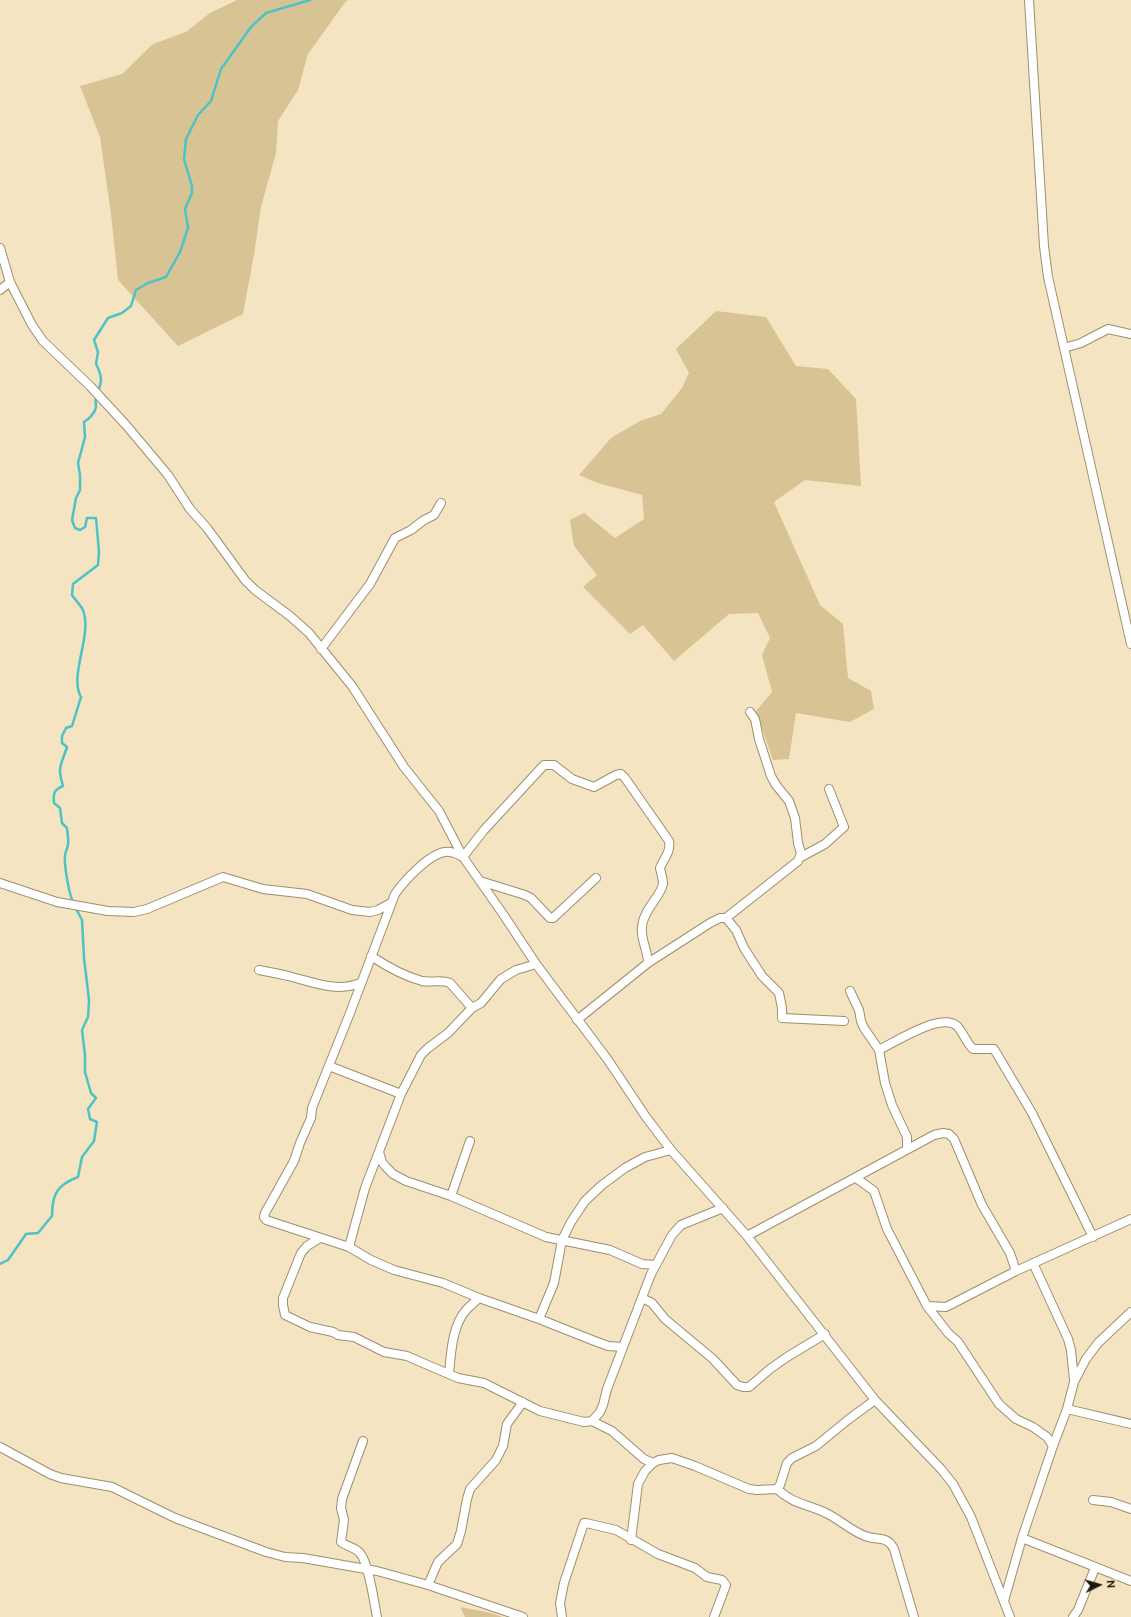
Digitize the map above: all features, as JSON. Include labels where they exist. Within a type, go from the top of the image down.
[{"type":"street","points":[[1029,0],[1044,246],[1048,277],[1131,644]]},
{"type":"street","points":[[0,248],[10,282],[32,325],[43,341],[90,386],[126,425],[168,475],[190,509],[207,528],[250,585],[301,625],[352,686],[404,767],[439,811],[463,857],[536,964],[608,1060],[646,1117],[671,1150],[747,1236],[875,1400],[937,1464],[953,1484],[971,1517],[1010,1617]]},
{"type":"street","points":[[0,290],[10,282]]},
{"type":"street","points":[[1064,348],[1081,343],[1108,329],[1131,334]]},
{"type":"street","points":[[321,649],[370,584],[395,538],[411,530],[424,520],[434,515],[442,503]]},
{"type":"street","points":[[750,712],[756,719],[759,739],[771,776],[791,805],[795,818],[801,857]]},
{"type":"street","points":[[463,857],[484,830],[544,764],[554,765],[572,779],[594,787],[616,775],[621,774],[669,841],[670,846],[660,868],[663,882],[662,887],[643,921],[642,935],[648,955],[648,963]]},
{"type":"street","points":[[577,1020],[648,963],[710,922],[720,918],[726,918],[777,876],[795,865],[801,857],[825,844],[844,827],[830,789]]},
{"type":"street","points":[[463,857],[452,852],[438,853],[408,878],[399,888],[391,903],[362,982],[312,1108],[311,1118],[294,1161],[264,1217],[266,1220],[349,1247],[371,1260],[389,1268],[443,1283],[608,1346],[623,1347]]},
{"type":"street","points":[[0,883],[56,902],[108,911],[134,912],[147,909],[223,877],[263,889],[307,894],[352,910],[370,912],[378,910],[391,903]]},
{"type":"street","points":[[480,881],[525,894],[531,898],[550,918],[553,918],[596,878]]},
{"type":"street","points":[[726,918],[736,930],[744,948],[762,976],[779,994],[782,1008],[782,1018],[844,1021]]},
{"type":"street","points":[[371,956],[393,969],[422,980],[446,981],[450,983],[472,1008]]},
{"type":"street","points":[[349,1247],[365,1188],[401,1094],[421,1055],[448,1033],[472,1008],[481,1003],[507,974],[536,964]]},
{"type":"street","points":[[259,970],[292,977],[319,985],[346,987],[362,982]]},
{"type":"street","points":[[850,990],[859,1010],[860,1021],[879,1050],[885,1083],[892,1105],[907,1137],[907,1148]]},
{"type":"street","points":[[879,1050],[935,1023],[948,1023],[956,1026],[973,1049],[994,1049],[1032,1113],[1093,1237]]},
{"type":"street","points":[[329,1066],[401,1094]]},
{"type":"street","points":[[747,1236],[856,1178],[907,1148],[934,1135],[943,1133],[949,1134],[954,1140],[982,1206],[1005,1247],[1010,1253],[1016,1271]]},
{"type":"street","points":[[451,1196],[470,1141]]},
{"type":"street","points":[[539,1319],[554,1283],[562,1240],[571,1222],[585,1201],[602,1185],[637,1161],[653,1154],[671,1150]]},
{"type":"street","points":[[379,1152],[382,1162],[393,1174],[406,1181],[451,1196],[546,1238],[610,1250],[642,1264],[656,1265]]},
{"type":"street","points":[[856,1178],[874,1191],[887,1229],[927,1306],[948,1333],[958,1342],[999,1404],[1016,1419],[1033,1427],[1047,1437],[1053,1446]]},
{"type":"street","points":[[592,1421],[600,1412],[623,1347],[656,1265],[677,1228],[722,1208]]},
{"type":"street","points":[[927,1306],[946,1307],[1016,1271],[1131,1219]]},
{"type":"street","points":[[320,1238],[307,1246],[299,1257],[283,1298],[285,1315],[310,1327],[327,1330],[338,1335],[354,1337],[384,1352],[407,1356],[458,1378],[484,1383],[547,1414],[584,1422],[592,1421],[612,1431],[644,1459],[652,1463]]},
{"type":"street","points":[[1033,1263],[1068,1340],[1071,1350],[1074,1382]]},
{"type":"street","points":[[449,1374],[455,1333],[466,1310],[479,1298]]},
{"type":"street","points":[[642,1298],[652,1304],[665,1319],[714,1359],[737,1385],[743,1388],[749,1387],[786,1357],[825,1334]]},
{"type":"street","points":[[1004,1601],[1022,1538],[1067,1409],[1074,1382],[1086,1359],[1098,1343],[1131,1312]]},
{"type":"street","points":[[777,1489],[787,1463],[792,1458],[821,1443],[849,1419],[875,1400]]},
{"type":"street","points":[[428,1585],[438,1562],[456,1544],[461,1531],[464,1511],[470,1489],[496,1460],[503,1446],[507,1424],[523,1402]]},
{"type":"street","points":[[1067,1409],[1131,1424]]},
{"type":"street","points":[[363,1441],[342,1499],[341,1508],[344,1520],[341,1542],[344,1545],[357,1550],[361,1554],[377,1617]]},
{"type":"street","points":[[0,1446],[50,1474],[61,1478],[112,1487],[163,1514],[266,1552],[285,1557],[366,1569],[428,1585],[523,1617]]},
{"type":"street","points":[[631,1540],[638,1484],[644,1471],[652,1463],[659,1460],[672,1458],[749,1489],[777,1489],[786,1498],[830,1515],[865,1536],[886,1540],[891,1543],[914,1617]]},
{"type":"street","points":[[1093,1500],[1111,1502],[1131,1509]]},
{"type":"street","points":[[562,1617],[560,1602],[564,1583],[584,1523],[616,1530],[631,1540],[658,1554],[695,1568],[707,1577],[722,1580],[726,1585],[725,1591],[714,1617]]},
{"type":"street","points":[[1022,1538],[1131,1581]]},
{"type":"street","points":[[1073,1617],[1078,1610],[1096,1568]]},
{"type":"shaded area","points":[[237,0],[349,0],[346,1],[308,54],[298,90],[278,121],[276,153],[261,207],[243,314],[178,346],[118,280],[111,214],[100,137],[80,86],[122,74],[153,44],[186,32],[210,13]]},
{"type":"shaded area","points":[[716,311],[766,317],[796,366],[828,369],[856,399],[861,486],[805,480],[774,502],[820,605],[843,624],[848,678],[871,691],[874,709],[850,722],[796,713],[789,759],[773,760],[756,711],[772,692],[762,655],[770,638],[758,613],[729,614],[674,661],[643,625],[630,634],[583,587],[597,575],[574,546],[570,520],[584,513],[615,538],[644,519],[642,495],[598,483],[579,475],[611,438],[640,421],[661,414],[682,388],[689,373],[676,349]]},
{"type":"shaded area","points":[[460,1607],[492,1613],[502,1617],[465,1617]]},
{"type":"waterway","points":[[73,902],[68,886],[65,866],[65,854],[68,847],[67,828],[62,823],[60,808],[54,803],[54,797],[56,790],[63,786],[60,770],[67,747],[62,743],[62,736],[66,728],[72,726],[81,697],[77,679],[85,634],[85,623],[81,606],[72,595],[73,584],[98,565],[99,552],[96,518],[87,518],[85,527],[80,530],[75,528],[72,520],[76,498],[80,490],[78,463],[85,437],[84,422],[92,416],[96,407],[96,399],[101,381],[96,364],[98,352],[94,340],[108,318],[122,313],[131,306],[136,290],[148,283],[166,277],[180,252],[188,228],[185,209],[192,193],[192,186],[184,159],[186,139],[198,115],[211,101],[221,69],[251,27],[266,13],[310,0]]},
{"type":"waterway","points":[[0,1264],[8,1260],[26,1234],[38,1233],[52,1216],[53,1202],[57,1191],[65,1183],[78,1177],[82,1157],[94,1141],[97,1122],[90,1119],[88,1109],[96,1098],[91,1093],[85,1072],[85,1055],[82,1030],[88,1017],[89,1000],[84,958],[82,920],[75,907]]}]
